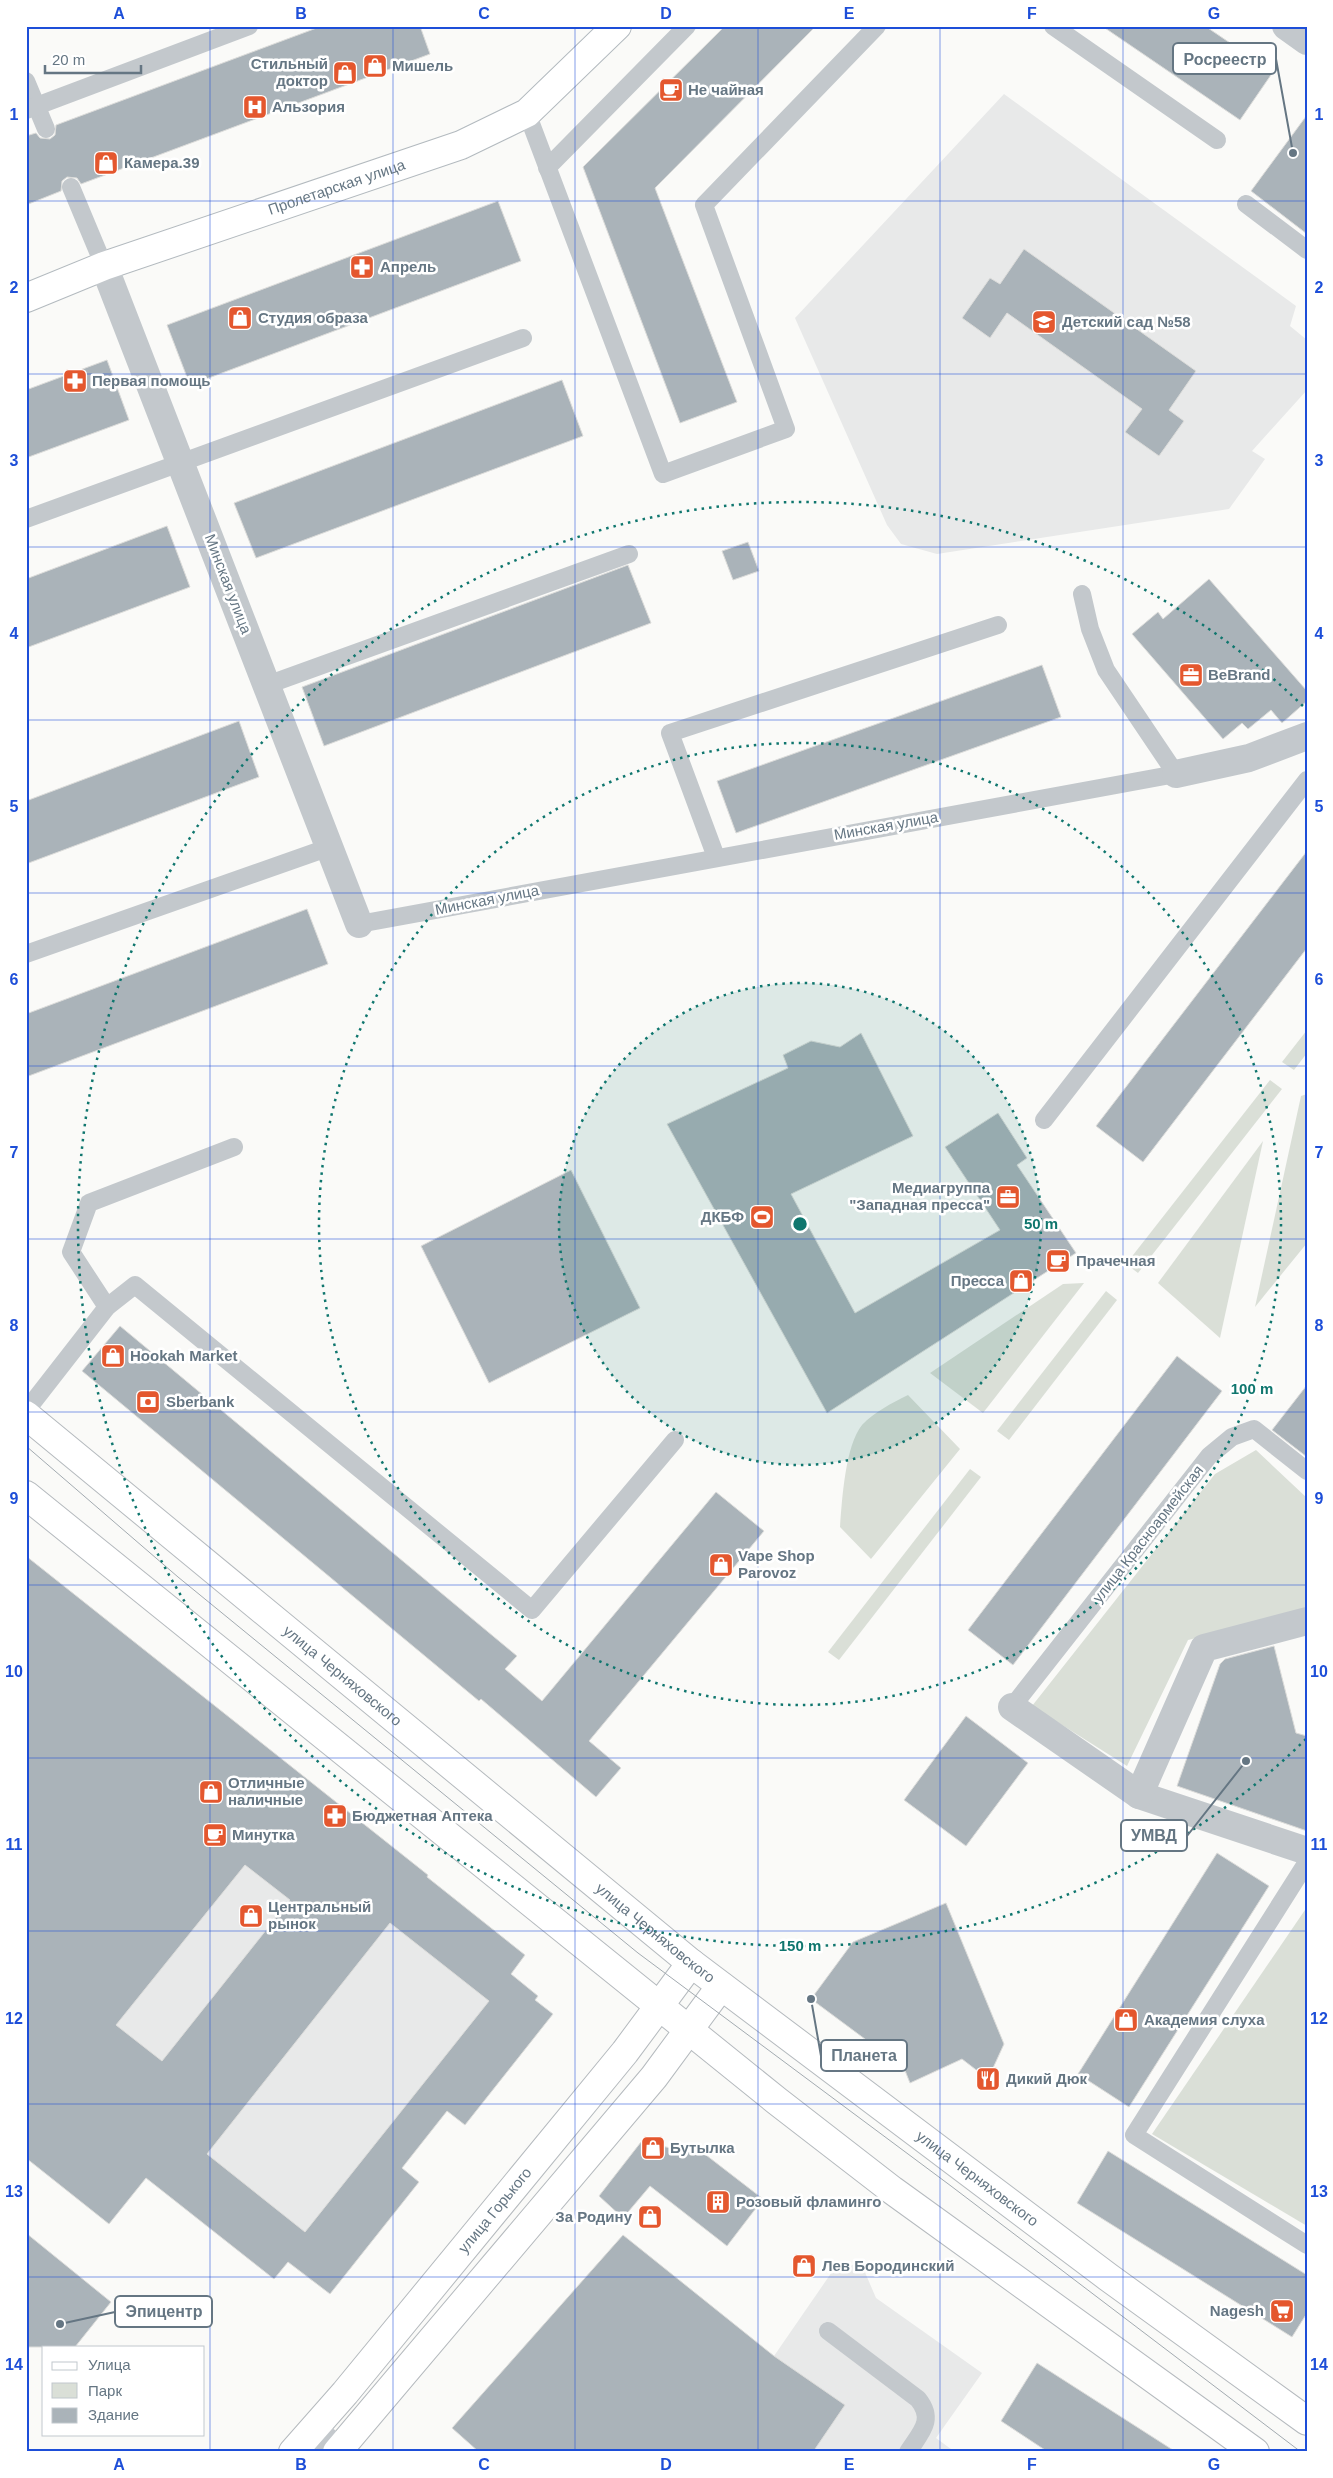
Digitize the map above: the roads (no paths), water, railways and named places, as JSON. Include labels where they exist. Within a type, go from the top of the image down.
[{"type":"main road","name":"Пролетарская улица","points":[[26,298],[104,266],[461,145],[527,113],[605,30]]},
{"type":"main road","name":"улица Черняховского","points":[[26,1415],[691,1963],[1116,2283],[1307,2421]]},
{"type":"main road","points":[[26,1495],[658,2006],[892,2190],[1255,2452]]},
{"type":"main road","name":"улица Горького","points":[[293,2452],[625,2052],[691,1963]]},
{"type":"main road","points":[[338,2451],[631,2106],[721,1986]]},
{"type":"street","points":[[1286,26],[1307,41]]},
{"type":"street","name":"Минская улица","points":[[104,266],[359,924]]},
{"type":"street","name":"Минская улица","points":[[1176,774],[1248,758],[1307,736]]},
{"type":"street","points":[[1139,1795],[1204,1648],[1307,1621]]},
{"type":"street","points":[[1012,1707],[1139,1795],[1307,1852]]},
{"type":"street","points":[[313,2430],[338,2451]]},
{"type":"lane","points":[[31,108],[249,26]]},
{"type":"lane","points":[[547,168],[688,26]]},
{"type":"lane","points":[[527,113],[663,474],[786,429],[704,205],[877,26]]},
{"type":"lane","points":[[1053,26],[1217,140]]},
{"type":"lane","points":[[26,81],[31,108],[46,129]]},
{"type":"lane","points":[[71,188],[104,266]]},
{"type":"lane","points":[[1246,204],[1307,250]]},
{"type":"lane","points":[[26,519],[523,338]]},
{"type":"lane","points":[[267,685],[629,554]]},
{"type":"lane","points":[[1082,594],[1090,629],[1106,670],[1176,774]]},
{"type":"lane","points":[[716,857],[670,734],[998,625]]},
{"type":"lane","name":"Минская улица","points":[[359,924],[1176,774]]},
{"type":"lane","points":[[1044,1120],[1307,780]]},
{"type":"lane","points":[[26,954],[330,847]]},
{"type":"lane","points":[[107,1307],[71,1252],[89,1203],[234,1147]]},
{"type":"lane","points":[[26,1411],[107,1307],[135,1286],[532,1610],[675,1440]]},
{"type":"lane","name":"улица Красноармейская","points":[[1012,1707],[1209,1456],[1232,1437],[1254,1429],[1307,1471]]},
{"type":"lane","points":[[1307,1862],[1134,2135],[1307,2245]]},
{"type":"lane","points":[[828,2331],[918,2398],[926,2409],[927,2420],[908,2452]]},
{"type":"tram line","points":[[26,1446],[178,1577],[638,1953],[951,2186],[1301,2452]]},
{"type":"place","name":"Мишель","points":[[375,66]]},
{"type":"place","name":"Стильный доктор","points":[[345,73]]},
{"type":"place","name":"Не чайная","points":[[671,90]]},
{"type":"place","name":"Альзория","points":[[255,107]]},
{"type":"place","name":"Росрeeстр","points":[[1293,153]]},
{"type":"place","name":"Камера.39","points":[[106,163]]},
{"type":"place","name":"Апрель","points":[[362,267]]},
{"type":"place","name":"Студия образа","points":[[240,318]]},
{"type":"place","name":"Детский сад №58","points":[[1044,322]]},
{"type":"place","name":"Первая помощь","points":[[75,381]]},
{"type":"place","name":"BeBrand","points":[[1191,675]]},
{"type":"place","name":"Медиагруппа \"Западная пресса\"","points":[[1008,1197]]},
{"type":"place","name":"ДКБФ","points":[[762,1217]]},
{"type":"place","name":"Прачечная","points":[[1058,1261]]},
{"type":"place","name":"Пресса","points":[[1021,1281]]},
{"type":"place","name":"Hookah Market","points":[[113,1356]]},
{"type":"place","name":"Sberbank","points":[[148,1402]]},
{"type":"place","name":"Vape Shop Parovoz","points":[[721,1565]]},
{"type":"place","name":"УМВД","points":[[1246,1761]]},
{"type":"place","name":"Отличные наличные","points":[[211,1792]]},
{"type":"place","name":"Бюджетная Аптека","points":[[335,1816]]},
{"type":"place","name":"Минутка","points":[[215,1835]]},
{"type":"place","name":"Центральный рынок","points":[[251,1916]]},
{"type":"place","name":"Планета","points":[[811,1999]]},
{"type":"place","name":"Академия слуха","points":[[1126,2020]]},
{"type":"place","name":"Дикий Дюк","points":[[988,2079]]},
{"type":"place","name":"Бутылка","points":[[653,2148]]},
{"type":"place","name":"Розовый фламинго","points":[[718,2202]]},
{"type":"place","name":"За Родину","points":[[650,2217]]},
{"type":"place","name":"Лев Бородинский","points":[[804,2266]]},
{"type":"place","name":"Nagesh","points":[[1282,2311]]},
{"type":"place","name":"Эпицентр","points":[[60,2324]]}]
